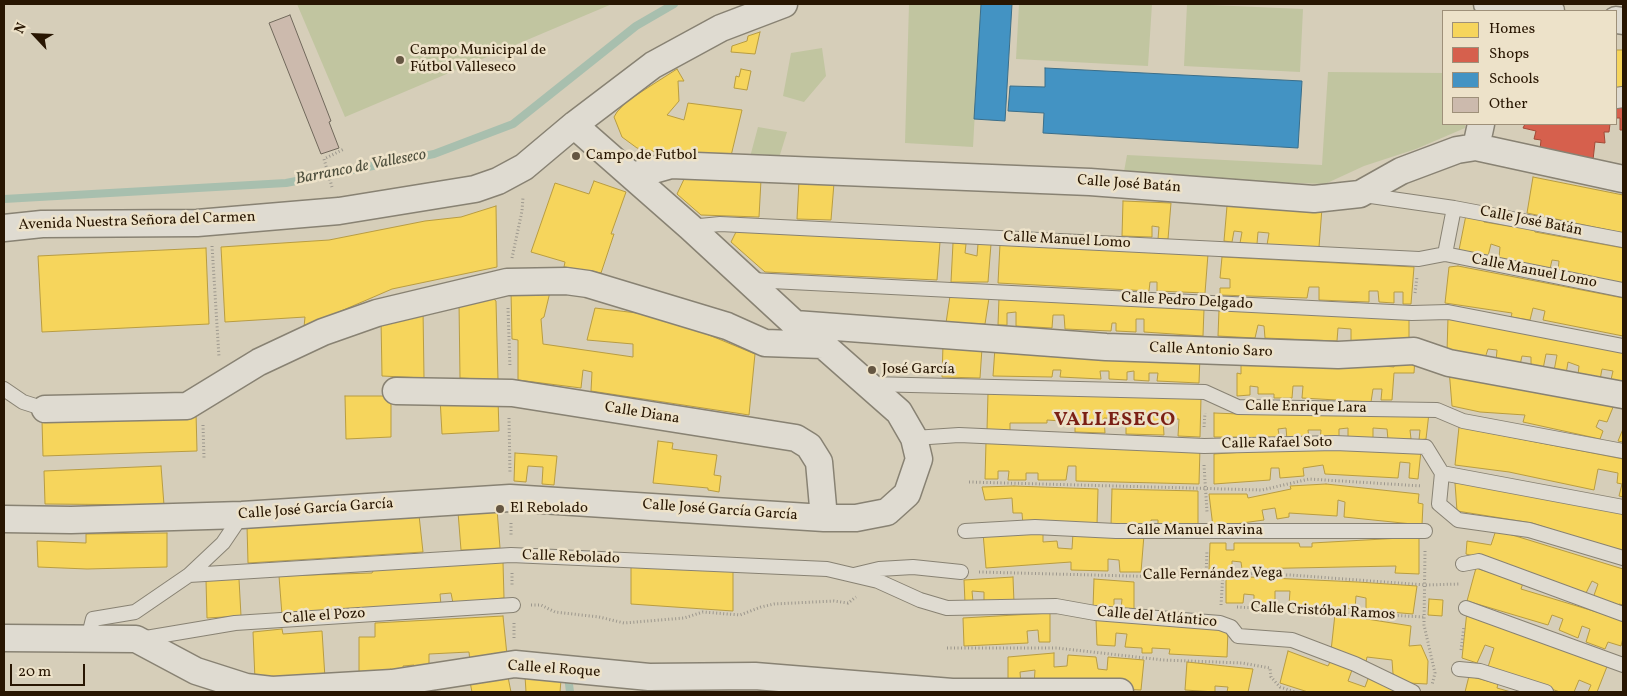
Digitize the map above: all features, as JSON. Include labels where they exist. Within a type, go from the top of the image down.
[{"type":"street","name":"Avenida Nuestra Señora del Carmen","points":[[4,228],[42,224],[210,222],[339,211],[475,189],[498,181],[524,167],[574,125],[653,66],[721,28],[784,4]]},
{"type":"street","points":[[1496,7],[1536,10]]},
{"type":"street","name":"Calle José García García","points":[[4,519],[71,520],[242,515],[510,498],[824,518],[856,518],[887,512],[907,494],[919,459],[914,438],[899,412],[823,345],[795,324],[690,227],[574,125]]},
{"type":"street","points":[[1360,194],[1401,171],[1457,150],[1478,136],[1623,179]]},
{"type":"street","name":"Calle José Batán","points":[[632,176],[670,165],[1090,182],[1314,199],[1360,194]]},
{"type":"street","points":[[45,409],[187,406],[259,362],[323,332],[377,313],[507,282],[566,281],[588,284],[727,326],[765,343],[823,345]]},
{"type":"street","name":"Calle Antonio Saro","points":[[795,324],[1106,347],[1338,355],[1414,350],[1450,363],[1623,395]]},
{"type":"street","name":"Calle Diana","points":[[396,391],[512,394],[796,438],[809,446],[819,462],[824,518]]},
{"type":"street","points":[[4,638],[136,640]]},
{"type":"street","name":"Calle el Roque","points":[[136,640],[196,671],[246,687],[273,691],[392,683],[515,664],[649,678],[755,676],[952,692],[1120,692]]},
{"type":"lane","name":"Calle José Batán","points":[[1360,194],[1454,208],[1623,240]]},
{"type":"lane","points":[[1445,254],[1454,208]]},
{"type":"lane","name":"Calle Manuel Lomo","points":[[690,227],[720,224],[1419,259],[1445,254],[1623,290]]},
{"type":"lane","name":"Calle Pedro Delgado","points":[[747,280],[1412,313],[1448,312],[1623,346]]},
{"type":"lane","name":"Calle Enrique Lara","points":[[868,384],[1205,392],[1238,407],[1437,410],[1463,421],[1623,452]]},
{"type":"lane","points":[[4,389],[23,402],[45,409]]},
{"type":"lane","name":"Calle Rafael Soto","points":[[914,438],[959,435],[1204,446],[1335,443],[1426,447],[1442,473]]},
{"type":"lane","points":[[1623,507],[1442,473],[1439,504],[1458,520],[1529,530],[1623,558]]},
{"type":"lane","points":[[88,639],[93,619],[135,612],[189,575],[223,543],[242,515]]},
{"type":"lane","name":"Calle Manuel Ravina","points":[[965,531],[1035,527],[1116,531],[1425,531]]},
{"type":"lane","name":"Calle Rebolado","points":[[189,575],[511,555],[827,569],[878,581],[947,608]]},
{"type":"lane","points":[[1463,564],[1479,562],[1623,614]]},
{"type":"lane","points":[[851,575],[879,569],[913,567],[961,572]]},
{"type":"lane","name":"Calle el Pozo","points":[[136,640],[234,623],[513,605]]},
{"type":"lane","name":"Calle del Atlántico","points":[[947,608],[1056,606],[1095,613],[1220,623],[1231,627],[1238,636],[1292,640],[1355,664],[1413,692]]},
{"type":"lane","points":[[1466,608],[1623,665]]},
{"type":"lane","points":[[1459,669],[1480,671],[1546,692]]},
{"type":"path","points":[[333,191],[324,159],[344,149]]},
{"type":"path","points":[[510,498],[509,412],[512,394],[507,282],[522,211],[524,167]]},
{"type":"path","points":[[210,222],[221,386]]},
{"type":"path","points":[[969,482],[1262,490],[1309,479],[1425,486]]},
{"type":"path","points":[[1206,578],[1208,530]]},
{"type":"path","name":"Calle Fernández Vega","points":[[961,572],[1206,578],[1223,573],[1280,574],[1426,585],[1465,584]]},
{"type":"path","points":[[513,605],[541,605],[555,612],[599,617],[624,623],[684,618],[703,612],[740,615],[774,604],[827,601],[848,603],[855,597],[882,595],[900,591]]},
{"type":"path","name":"Calle Cristóbal Ramos","points":[[1221,606],[1424,617]]},
{"type":"path","points":[[947,648],[1058,648],[1163,660],[1242,663],[1270,668],[1271,677],[1280,687],[1295,692]]},
{"type":"green space","name":"Campo Municipal de Fútbol Valleseco","points":[[297,4],[612,4],[345,117]]},
{"type":"green space","points":[[909,4],[981,4],[973,147],[905,143]]},
{"type":"green space","points":[[1019,4],[1152,4],[1148,66],[1016,59]]},
{"type":"green space","points":[[1187,4],[1303,9],[1300,72],[1184,66]]},
{"type":"green space","points":[[822,48],[826,76],[804,102],[783,96],[791,53]]},
{"type":"green space","points":[[1328,72],[1442,73],[1442,125],[1465,125],[1465,128],[1416,149],[1364,166],[1325,184],[1123,177],[1127,155],[1322,165]]},
{"type":"green space","points":[[758,127],[787,132],[779,158],[750,157]]},
{"type":"building: Homes","points":[[760,32],[755,54],[731,52],[732,46],[747,41],[748,36]]},
{"type":"building: Homes","points":[[1617,50],[1623,50],[1623,92],[1617,92]]},
{"type":"building: Homes","points":[[677,69],[684,81],[678,81],[679,101],[667,115],[684,120],[688,103],[742,110],[730,160],[664,150],[663,153],[637,148],[622,137],[614,117],[617,112],[627,101]]},
{"type":"building: Homes","points":[[741,69],[751,71],[747,90],[734,88],[736,76],[739,77]]},
{"type":"building: Homes","points":[[686,175],[761,180],[759,217],[701,215],[677,194]]},
{"type":"building: Homes","points":[[1533,177],[1623,195],[1623,233],[1527,213]]},
{"type":"building: Homes","points":[[594,181],[626,192],[611,234],[614,234],[601,273],[564,267],[565,262],[531,252],[555,183],[589,194]]},
{"type":"building: Homes","points":[[799,181],[834,183],[831,220],[797,219]]},
{"type":"building: Homes","points":[[1123,201],[1171,203],[1168,239],[1158,239],[1159,227],[1152,226],[1152,237],[1122,236]]},
{"type":"building: Homes","points":[[496,206],[497,267],[392,289],[304,327],[305,317],[225,322],[221,247],[329,240],[425,221],[461,217]]},
{"type":"building: Homes","points":[[1227,206],[1322,208],[1319,247],[1267,245],[1269,233],[1258,232],[1257,244],[1240,243],[1242,232],[1234,231],[1232,242],[1224,241]]},
{"type":"building: Homes","points":[[1466,215],[1483,218],[1484,222],[1514,227],[1515,225],[1534,229],[1535,232],[1623,248],[1623,284],[1558,271],[1559,261],[1552,260],[1550,269],[1499,258],[1500,247],[1491,244],[1488,256],[1459,250]]},
{"type":"building: Homes","points":[[737,230],[940,242],[937,280],[765,272],[731,242]]},
{"type":"building: Homes","points":[[953,243],[966,244],[965,253],[977,256],[978,244],[991,244],[988,282],[951,282]]},
{"type":"building: Homes","points":[[1000,244],[1208,254],[1205,293],[1157,291],[1157,282],[1150,282],[1149,291],[998,283]]},
{"type":"building: Homes","points":[[206,248],[209,324],[42,332],[38,256]]},
{"type":"building: Homes","points":[[1222,257],[1414,267],[1411,304],[1403,304],[1403,292],[1394,292],[1394,303],[1379,302],[1378,291],[1369,291],[1369,302],[1319,300],[1319,287],[1309,287],[1307,298],[1220,295],[1220,288],[1230,288],[1230,279],[1220,278]]},
{"type":"building: Homes","points":[[1458,266],[1623,298],[1623,336],[1543,320],[1545,311],[1533,308],[1530,320],[1511,317],[1512,313],[1445,303],[1449,267]]},
{"type":"building: Homes","points":[[511,291],[550,292],[544,317],[541,319],[543,344],[633,357],[633,344],[587,340],[595,308],[637,313],[637,309],[675,321],[755,354],[749,415],[591,391],[592,372],[583,370],[581,388],[518,380],[518,340],[512,339]]},
{"type":"building: Homes","points":[[489,295],[496,301],[498,380],[460,378],[459,303]]},
{"type":"building: Homes","points":[[950,296],[989,298],[985,324],[946,323]]},
{"type":"building: Homes","points":[[999,298],[1204,309],[1203,336],[1144,332],[1144,319],[1136,319],[1136,332],[1116,331],[1116,323],[1112,323],[1111,331],[1065,329],[1064,315],[1053,315],[1052,328],[1016,326],[1016,312],[1007,313],[1007,325],[998,325]]},
{"type":"building: Homes","points":[[423,308],[424,378],[382,376],[381,319]]},
{"type":"building: Homes","points":[[1219,310],[1409,319],[1409,345],[1351,341],[1351,329],[1338,328],[1337,341],[1265,338],[1264,326],[1258,325],[1255,338],[1218,336]]},
{"type":"building: Homes","points":[[1448,318],[1623,351],[1623,387],[1610,384],[1613,371],[1602,369],[1600,380],[1578,375],[1579,366],[1568,362],[1566,374],[1554,371],[1557,355],[1546,354],[1543,369],[1531,367],[1531,357],[1522,356],[1520,365],[1496,361],[1497,350],[1488,349],[1485,358],[1447,352]]},
{"type":"building: Homes","points":[[943,345],[982,348],[980,378],[942,377]]},
{"type":"building: Homes","points":[[995,348],[1200,356],[1199,383],[1157,381],[1158,373],[1149,373],[1149,381],[1134,380],[1134,371],[1127,372],[1127,380],[1109,379],[1109,371],[1100,371],[1101,379],[1060,377],[1061,370],[1053,370],[1052,377],[993,376]]},
{"type":"building: Homes","points":[[1415,358],[1414,373],[1394,373],[1392,400],[1381,400],[1382,389],[1373,389],[1371,402],[1302,398],[1303,386],[1293,386],[1292,398],[1274,398],[1274,394],[1258,394],[1258,387],[1250,386],[1250,395],[1237,396],[1237,373],[1241,374],[1241,361],[1363,364],[1394,367],[1395,360]]},
{"type":"building: Homes","points":[[1449,369],[1616,400],[1607,422],[1599,420],[1596,427],[1603,431],[1600,439],[1523,422],[1525,415],[1480,412],[1452,406]]},
{"type":"building: Homes","points":[[988,393],[1201,398],[1200,437],[1178,436],[1179,419],[1163,419],[1164,435],[1126,434],[1126,419],[1104,418],[1105,433],[1075,432],[1075,422],[1047,420],[1047,423],[1010,423],[1010,431],[987,430]]},
{"type":"building: Homes","points":[[345,396],[391,396],[391,437],[346,439]]},
{"type":"building: Homes","points":[[440,398],[498,399],[499,431],[442,434]]},
{"type":"building: Homes","points":[[196,412],[197,451],[43,456],[42,421]]},
{"type":"building: Homes","points":[[1214,413],[1429,413],[1426,439],[1419,440],[1420,430],[1410,430],[1411,439],[1388,440],[1387,429],[1373,428],[1373,439],[1348,438],[1348,428],[1339,429],[1339,440],[1320,440],[1321,430],[1308,430],[1309,439],[1287,440],[1286,428],[1278,429],[1280,440],[1237,441],[1237,437],[1214,437]]},
{"type":"building: Homes","points":[[1459,427],[1623,459],[1623,497],[1619,496],[1622,484],[1617,483],[1618,473],[1598,469],[1594,490],[1509,472],[1455,465]]},
{"type":"building: Homes","points":[[1623,429],[1623,442],[1618,441]]},
{"type":"building: Homes","points":[[658,441],[673,443],[672,449],[717,455],[714,475],[721,476],[719,492],[708,490],[708,488],[653,483]]},
{"type":"building: Homes","points":[[986,442],[1200,447],[1199,484],[1076,481],[1076,466],[1068,466],[1066,480],[1038,480],[1038,473],[1026,473],[1026,480],[1008,480],[1009,471],[998,471],[998,479],[985,479]]},
{"type":"building: Homes","points":[[1333,446],[1421,451],[1418,479],[1409,478],[1410,463],[1400,462],[1398,478],[1325,474],[1323,465],[1303,468],[1304,476],[1280,478],[1279,468],[1271,468],[1270,480],[1214,484],[1214,454]]},
{"type":"building: Homes","points":[[515,453],[557,456],[554,485],[542,484],[543,467],[528,466],[526,482],[514,481]]},
{"type":"building: Homes","points":[[161,466],[164,505],[45,504],[44,471]]},
{"type":"building: Homes","points":[[1455,483],[1472,483],[1623,512],[1623,550],[1606,547],[1532,523],[1457,511]]},
{"type":"building: Homes","points":[[1326,484],[1419,494],[1418,503],[1423,504],[1422,525],[1344,517],[1345,502],[1338,500],[1337,516],[1289,513],[1289,517],[1277,519],[1275,508],[1262,510],[1264,520],[1213,527],[1209,494],[1247,494],[1248,498],[1291,489],[1290,486]]},
{"type":"building: Homes","points":[[1014,486],[1098,489],[1097,525],[1023,525],[1022,513],[1013,513],[1012,498],[985,500],[982,487]]},
{"type":"building: Homes","points":[[1112,489],[1198,491],[1198,528],[1158,527],[1158,520],[1151,520],[1151,528],[1111,526]]},
{"type":"building: Homes","points":[[497,509],[500,548],[461,550],[458,512]]},
{"type":"building: Homes","points":[[419,515],[423,552],[248,563],[247,526]]},
{"type":"building: Homes","points":[[1496,530],[1623,569],[1623,605],[1619,604],[1618,607],[1593,598],[1598,584],[1592,581],[1585,595],[1489,560],[1466,554],[1467,541],[1491,545]]},
{"type":"building: Homes","points":[[1043,532],[1043,542],[1057,541],[1058,548],[1072,549],[1073,533],[1144,535],[1141,572],[1120,572],[1119,560],[1108,559],[1108,571],[1071,570],[1071,562],[986,568],[983,533]]},
{"type":"building: Homes","points":[[167,533],[167,567],[87,569],[38,567],[37,541],[86,543],[86,534]]},
{"type":"building: Homes","points":[[1419,537],[1419,574],[1395,573],[1396,566],[1242,569],[1241,562],[1232,561],[1232,570],[1209,570],[1210,543],[1226,543],[1226,550],[1234,550],[1234,543],[1299,543],[1300,547],[1312,547],[1312,543]]},
{"type":"building: Homes","points":[[503,562],[504,598],[453,603],[451,593],[440,594],[441,605],[282,615],[279,576],[372,573],[374,569]]},
{"type":"building: Homes","points":[[631,563],[733,570],[733,611],[631,604]]},
{"type":"building: Homes","points":[[1476,568],[1523,583],[1521,589],[1623,620],[1621,646],[1608,642],[1605,649],[1586,642],[1590,629],[1582,626],[1578,638],[1559,630],[1563,619],[1552,615],[1548,625],[1467,601]]},
{"type":"building: Homes","points":[[1226,576],[1417,586],[1413,614],[1366,610],[1366,598],[1356,596],[1355,609],[1289,605],[1290,591],[1275,591],[1275,604],[1254,604],[1254,595],[1244,594],[1243,603],[1226,603]]},
{"type":"building: Homes","points":[[1013,577],[1014,603],[984,602],[984,592],[972,591],[973,602],[965,603],[964,580]]},
{"type":"building: Homes","points":[[239,579],[241,616],[207,618],[206,580]]},
{"type":"building: Homes","points":[[1094,579],[1134,582],[1134,609],[1121,609],[1122,599],[1114,599],[1114,609],[1093,608]]},
{"type":"building: Homes","points":[[1429,599],[1443,600],[1442,616],[1428,615]]},
{"type":"building: Homes","points":[[1467,611],[1608,664],[1597,692],[1588,692],[1591,685],[1579,680],[1574,692],[1560,692],[1488,667],[1494,648],[1485,645],[1477,663],[1462,658]]},
{"type":"building: Homes","points":[[1050,613],[1050,642],[1039,642],[1038,630],[1027,631],[1028,643],[964,646],[963,618]]},
{"type":"building: Homes","points":[[1335,614],[1411,626],[1409,646],[1421,645],[1428,661],[1427,684],[1408,683],[1393,674],[1392,660],[1367,657],[1366,662],[1331,651]]},
{"type":"building: Homes","points":[[503,616],[507,655],[470,662],[469,652],[429,654],[429,669],[415,672],[414,665],[403,666],[404,672],[359,676],[359,637],[375,637],[375,623]]},
{"type":"building: Homes","points":[[1096,619],[1228,629],[1227,657],[1169,654],[1170,649],[1152,648],[1152,653],[1142,653],[1142,648],[1125,647],[1127,634],[1116,633],[1115,646],[1097,645]]},
{"type":"building: Homes","points":[[282,629],[283,634],[322,631],[325,678],[255,680],[253,632]]},
{"type":"building: Homes","points":[[1288,651],[1328,666],[1331,660],[1352,670],[1348,681],[1365,687],[1369,676],[1403,692],[1308,692],[1280,683]]},
{"type":"building: Homes","points":[[1054,653],[1054,667],[1067,666],[1068,655],[1096,657],[1098,669],[1107,670],[1108,657],[1144,660],[1141,690],[1034,685],[1035,670],[1020,672],[1021,685],[1008,685],[1008,657]]},
{"type":"building: Homes","points":[[1187,662],[1253,669],[1248,692],[1227,692],[1228,687],[1215,686],[1215,692],[1185,690]]},
{"type":"building: Homes","points":[[507,672],[511,692],[472,692],[469,677]]},
{"type":"building: Homes","points":[[525,676],[561,680],[560,692],[526,692]]},
{"type":"building: Homes","points":[[1469,676],[1498,684],[1497,688],[1511,692],[1465,692]]},
{"type":"building: Shops","points":[[1623,105],[1623,130],[1620,130],[1620,118],[1617,118],[1617,106]]},
{"type":"building: Shops","points":[[1524,125],[1610,125],[1609,132],[1604,132],[1605,143],[1595,142],[1593,160],[1540,149],[1541,140],[1534,139],[1536,131],[1523,128]]},
{"type":"building: Schools","points":[[981,4],[1012,4],[1005,121],[974,119]]},
{"type":"building: Schools","points":[[1045,68],[1302,81],[1298,148],[1043,133],[1044,113],[1008,111],[1010,86],[1045,87]]},
{"type":"building: Other","points":[[290,15],[331,121],[329,122],[339,148],[321,154],[269,23]]},
{"type":"waterway","name":"Barranco de Valleseco","points":[[4,199],[286,183],[434,154],[513,124],[636,26],[674,4]]},
{"type":"waterway","points":[[569,684],[570,692]]},
{"type":"place","name":"Campo Municipal de Fútbol Valleseco","points":[[400,60]]},
{"type":"place","name":"Campo de Futbol","points":[[576,156]]},
{"type":"place","name":"José García","points":[[872,370]]},
{"type":"place","name":"El Rebolado","points":[[500,509]]},
{"type":"district","name":"VALLESECO","points":[[1115,421]]}]
